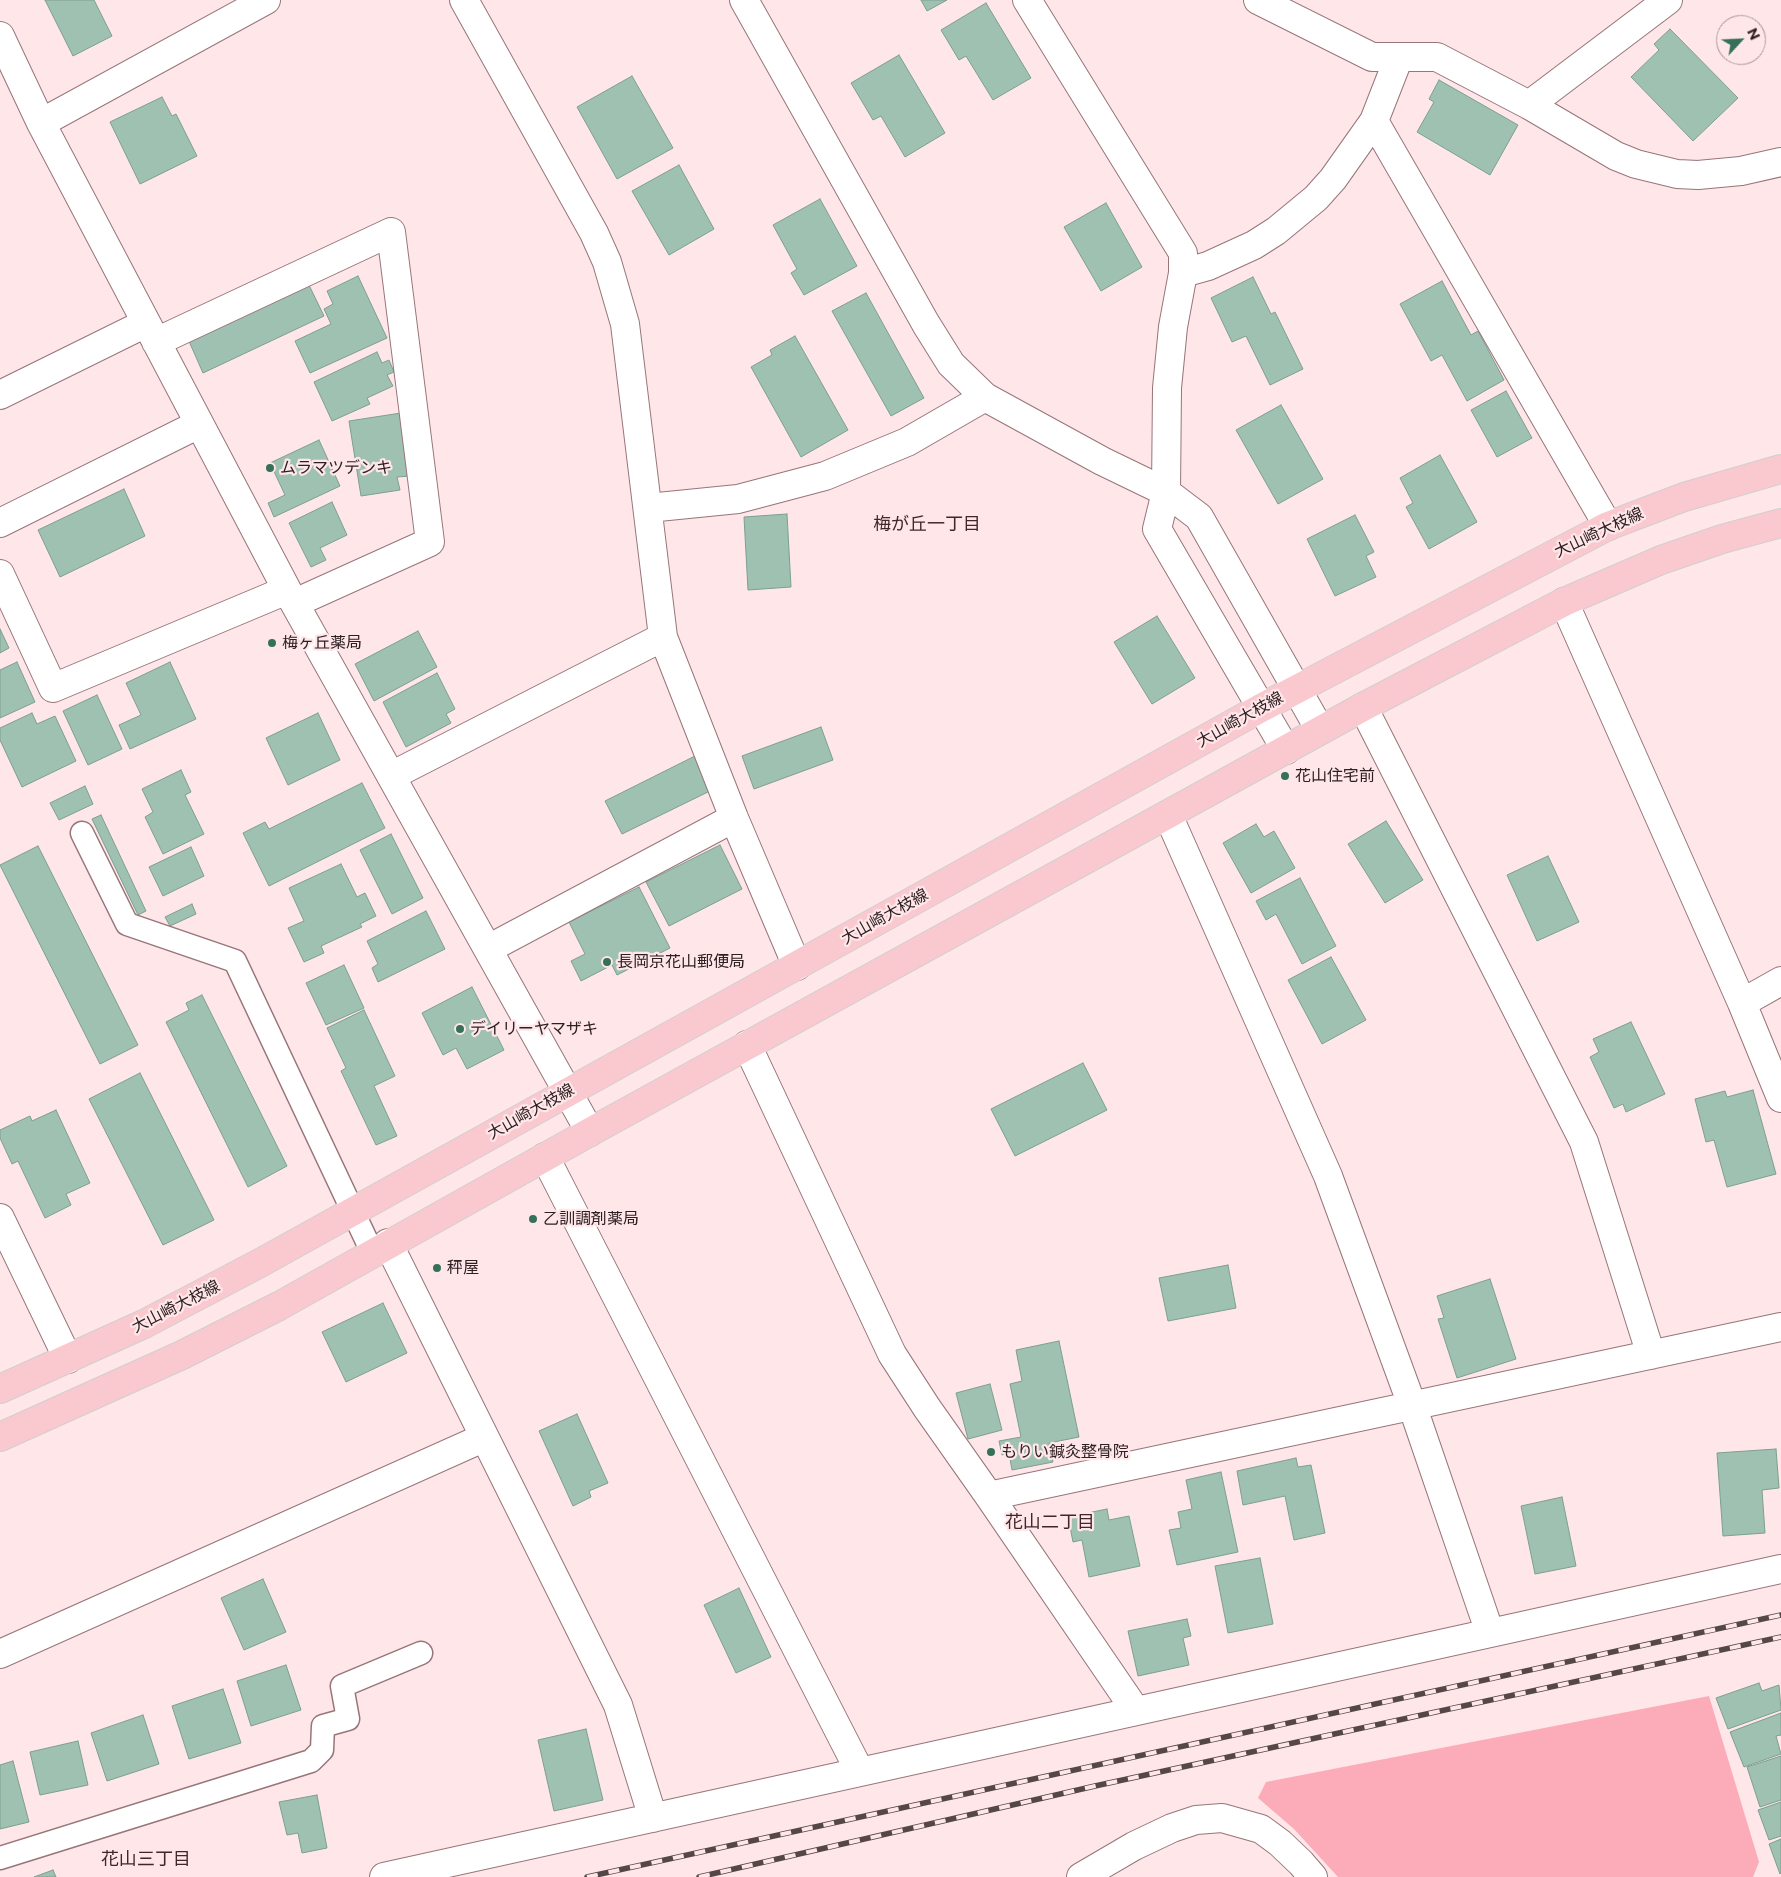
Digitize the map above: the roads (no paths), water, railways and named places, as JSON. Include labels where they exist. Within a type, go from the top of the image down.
[{"type":"main road","name":"大山崎大枝線","points":[[0,1389],[68,1359],[192,1299],[1261,708],[1608,526],[1684,497],[1781,469]]},
{"type":"main road","points":[[0,1437],[85,1400],[231,1331],[1320,730],[1564,602],[1661,560],[1722,539],[1781,523]]},
{"type":"street","points":[[40,123],[266,0]]},
{"type":"street","points":[[464,0],[594,233],[607,262],[625,324],[663,637],[734,818],[797,966]]},
{"type":"street","points":[[744,0],[938,345],[951,364],[985,397],[1102,461],[1166,492],[1199,517],[1320,730]]},
{"type":"street","points":[[1027,0],[1182,253],[1183,273],[1173,327],[1167,388],[1166,492],[1157,529],[1286,750]]},
{"type":"street","points":[[1528,105],[1668,0]]},
{"type":"street","points":[[1267,1],[1372,57],[1437,57],[1528,105],[1616,156],[1656,170],[1677,174],[1720,174],[1781,162]]},
{"type":"street","points":[[0,36],[40,123],[291,597],[590,1132]]},
{"type":"street","points":[[1183,273],[1223,260],[1254,245],[1296,216],[1333,179],[1374,121],[1399,57]]},
{"type":"street","points":[[1374,121],[1608,526]]},
{"type":"street","points":[[0,395],[391,232],[430,542],[54,688],[0,574]]},
{"type":"street","points":[[648,508],[738,499],[824,476],[907,442],[985,397]]},
{"type":"street","points":[[0,523],[199,424]]},
{"type":"street","points":[[1564,602],[1742,1003],[1781,1098]]},
{"type":"street","points":[[391,776],[663,637]]},
{"type":"street","points":[[1363,707],[1584,1142],[1651,1355]]},
{"type":"street","points":[[1168,815],[1328,1176],[1412,1406],[1490,1633]]},
{"type":"street","points":[[488,949],[734,818]]},
{"type":"street","points":[[1742,1003],[1781,981]]},
{"type":"street","points":[[747,1045],[892,1354],[926,1408],[989,1496],[1136,1711]]},
{"type":"street","points":[[545,1157],[860,1772]]},
{"type":"street","points":[[0,1218],[68,1359]]},
{"type":"street","points":[[380,1248],[484,1438],[618,1704],[653,1818]]},
{"type":"street","points":[[989,1496],[1781,1327]]},
{"type":"street","points":[[0,1654],[484,1438]]},
{"type":"street","points":[[384,1877],[1781,1569]]},
{"type":"street","points":[[1081,1877],[1134,1846],[1172,1828],[1196,1820],[1222,1818],[1261,1829],[1280,1843],[1312,1877]]},
{"type":"lane","points":[[82,833],[127,924],[235,961],[352,1211],[380,1248]]},
{"type":"lane","points":[[0,1858],[311,1761],[322,1750],[323,1726],[348,1719],[342,1686],[421,1653]]},
{"type":"railway","points":[[587,1877],[1781,1615]]},
{"type":"railway","points":[[699,1877],[1095,1786],[1781,1637]]},
{"type":"place","name":"ムラマツデンキ","points":[[270,468]]},
{"type":"place","name":"梅ヶ丘薬局","points":[[272,643]]},
{"type":"place","name":"花山住宅前","points":[[1285,776]]},
{"type":"place","name":"長岡京花山郵便局","points":[[607,962]]},
{"type":"place","name":"デイリーヤマザキ","points":[[460,1029]]},
{"type":"place","name":"乙訓調剤薬局","points":[[533,1219]]},
{"type":"place","name":"秤屋","points":[[437,1268]]},
{"type":"place","name":"もりい鍼灸整骨院","points":[[991,1452]]},
{"type":"district","name":"梅が丘一丁目","points":[[927,525]]},
{"type":"district","name":"花山二丁目","points":[[1050,1523]]},
{"type":"district","name":"花山三丁目","points":[[146,1860]]}]
